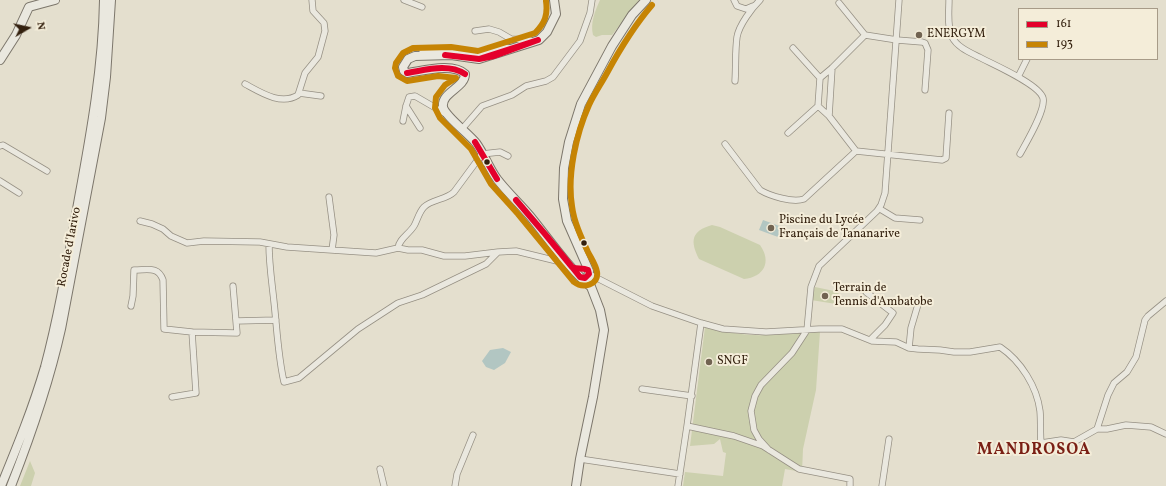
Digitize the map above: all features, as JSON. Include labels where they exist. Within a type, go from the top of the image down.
[{"type":"street","points":[[0,60],[16,36],[29,7],[55,0]]},
{"type":"street","name":"Rocade d'Iarivo","points":[[1,486],[28,418],[39,385],[56,320],[93,120],[102,43],[104,0]]},
{"type":"street","name":"Rocade d'Iarivo","points":[[11,486],[30,439],[56,354],[101,118],[106,77],[111,0]]},
{"type":"street","points":[[245,84],[267,96],[281,98],[296,96],[299,93],[305,73],[318,57],[326,31],[324,23],[313,11],[312,0]]},
{"type":"street","points":[[404,0],[422,7]]},
{"type":"street","points":[[447,114],[443,107],[444,100],[451,91],[463,83],[465,80],[465,74],[461,70],[448,67],[407,73],[404,71],[403,67],[408,59],[422,55],[451,55],[479,60],[539,40],[547,32],[556,14],[554,0]]},
{"type":"street","points":[[462,129],[482,106],[512,95],[526,86],[546,81],[553,77],[580,41],[590,13],[592,0]]},
{"type":"street","points":[[576,486],[604,330],[600,310],[591,287],[582,273],[583,258],[567,221],[563,199],[564,168],[569,142],[581,104],[612,46],[632,16],[646,0]]},
{"type":"street","points":[[734,0],[737,6],[746,8],[753,6]]},
{"type":"street","points":[[735,81],[737,37],[739,30],[753,6],[760,0]]},
{"type":"street","points":[[769,450],[759,439],[754,430],[751,411],[755,396],[761,386],[792,353],[807,330],[811,288],[819,266],[880,209],[885,193],[899,0]]},
{"type":"street","points":[[949,0],[951,35],[958,45],[1033,86],[1043,97],[1043,105],[1031,135],[1020,154]]},
{"type":"street","points":[[839,2],[865,35],[922,42],[926,46],[928,50],[925,90]]},
{"type":"street","points":[[475,31],[489,29],[499,32],[511,39],[539,40]]},
{"type":"street","points":[[820,78],[865,35]]},
{"type":"street","points":[[422,50],[443,49],[477,54],[500,47],[514,49]]},
{"type":"street","points":[[788,133],[818,106],[820,78],[793,48]]},
{"type":"street","points":[[1018,77],[1026,60]]},
{"type":"street","points":[[829,116],[832,68]]},
{"type":"street","points":[[299,93],[321,96]]},
{"type":"street","points":[[403,122],[409,97],[416,96],[447,114],[477,144],[497,179],[524,209],[567,262],[582,273],[652,306],[701,323],[723,328],[766,332],[842,329],[870,340],[896,342],[909,348],[954,352],[970,352],[1000,347],[1007,352],[1028,377],[1036,393],[1040,412],[1041,443],[1062,440],[1074,442],[1097,429],[1102,430],[1118,428],[1126,425],[1151,427],[1166,434]]},
{"type":"street","points":[[406,106],[420,128]]},
{"type":"street","points":[[818,106],[829,116],[856,151],[941,160],[945,159],[949,113]]},
{"type":"street","points":[[725,144],[760,190],[768,194],[794,200],[804,199],[856,151]]},
{"type":"street","points":[[0,146],[3,145],[47,171]]},
{"type":"street","points":[[398,248],[398,243],[413,228],[424,207],[436,201],[450,197],[482,154],[500,152],[508,156]]},
{"type":"street","points":[[0,181],[19,193]]},
{"type":"street","points":[[329,197],[334,235],[332,250]]},
{"type":"street","points":[[880,209],[895,218],[920,220]]},
{"type":"street","points":[[140,221],[163,229],[171,236],[187,243],[204,241],[260,242],[376,253],[398,248],[422,250],[444,256],[465,256],[516,251],[567,262]]},
{"type":"street","points":[[269,244],[269,261],[278,351],[284,382],[299,378],[358,329],[398,303],[422,295],[486,264],[498,252]]},
{"type":"street","points":[[131,306],[134,270],[157,270],[163,280],[164,329],[192,332],[237,333],[232,286]]},
{"type":"street","points":[[866,292],[893,313],[885,326],[870,340]]},
{"type":"street","points":[[909,348],[911,328],[919,301]]},
{"type":"street","points":[[1097,429],[1108,395],[1114,383],[1127,372],[1136,357],[1145,320],[1166,301]]},
{"type":"street","points":[[236,321],[276,320]]},
{"type":"street","points":[[678,486],[692,396],[701,323]]},
{"type":"street","points":[[172,397],[196,393],[192,332]]},
{"type":"street","points":[[642,389],[692,396]]},
{"type":"street","points":[[687,426],[734,436],[769,450],[798,468],[850,479],[850,486]]},
{"type":"street","points":[[455,486],[457,474],[473,435]]},
{"type":"street","points":[[882,486],[889,439]]},
{"type":"street","points":[[580,460],[680,474]]},
{"type":"street","points":[[380,469],[384,486]]},
{"type":"green space","points":[[600,0],[639,0],[612,35],[602,35],[596,37],[593,35],[592,31],[595,13]]},
{"type":"green space","points":[[712,225],[720,227],[760,245],[764,251],[765,257],[764,268],[761,272],[751,278],[744,279],[699,259],[694,247],[694,238],[700,230]]},
{"type":"green space","name":"Terrain de Tennis d'Ambatobe","points":[[815,287],[839,292],[836,304],[811,300]]},
{"type":"green space","points":[[705,327],[751,335],[820,332],[816,390],[803,449],[802,472],[785,469],[782,486],[683,486],[685,472],[723,476],[726,453],[723,452],[720,439],[714,444],[690,446]]},
{"type":"green space","points":[[30,461],[35,473],[31,486],[20,486]]},
{"type":"shaded area","name":"Piscine du Lycée Français de Tananarive","points":[[763,220],[782,227],[778,237],[759,230]]},
{"type":"shaded area","points":[[503,348],[511,352],[505,363],[494,370],[486,367],[482,361],[490,350]]},
{"type":"transit line","name":"193","points":[[546,1],[547,10],[545,18],[535,33],[478,51],[451,47],[413,48],[403,53],[396,63],[395,68],[398,76],[407,81],[438,76],[456,78],[445,85],[436,97],[435,108],[440,118],[471,149],[491,184],[518,214],[574,282],[582,285],[593,283],[596,280],[597,272],[595,264],[578,229],[572,206],[572,168],[580,129],[589,105],[617,55],[639,21],[652,5]]},
{"type":"transit line","name":"161","points":[[479,59],[538,40]]},
{"type":"transit line","name":"161","points":[[479,59],[494,56],[538,40]]},
{"type":"transit line","name":"161","points":[[445,55],[479,59]]},
{"type":"transit line","name":"161","points":[[445,55],[479,59]]},
{"type":"transit line","name":"161","points":[[407,73],[444,68],[465,74]]},
{"type":"transit line","name":"161","points":[[475,142],[497,179]]},
{"type":"transit line","name":"161","points":[[475,142],[497,179]]},
{"type":"transit line","name":"161","points":[[516,200],[545,234]]},
{"type":"transit line","name":"161","points":[[516,200],[545,234]]},
{"type":"transit line","name":"161","points":[[545,234],[572,267]]},
{"type":"transit line","name":"161","points":[[545,234],[572,267]]},
{"type":"transit line","name":"161","points":[[572,267],[588,270],[589,274],[585,278],[580,277],[572,267]]},
{"type":"place","name":"ENERGYM","points":[[919,35]]},
{"type":"place","name":"Piscine du Lycée Français de Tananarive","points":[[771,228]]},
{"type":"place","name":"Terrain de Tennis d'Ambatobe","points":[[825,296]]},
{"type":"place","name":"SNGF","points":[[709,362]]},
{"type":"district","name":"MANDROSOA","points":[[1034,451]]}]
